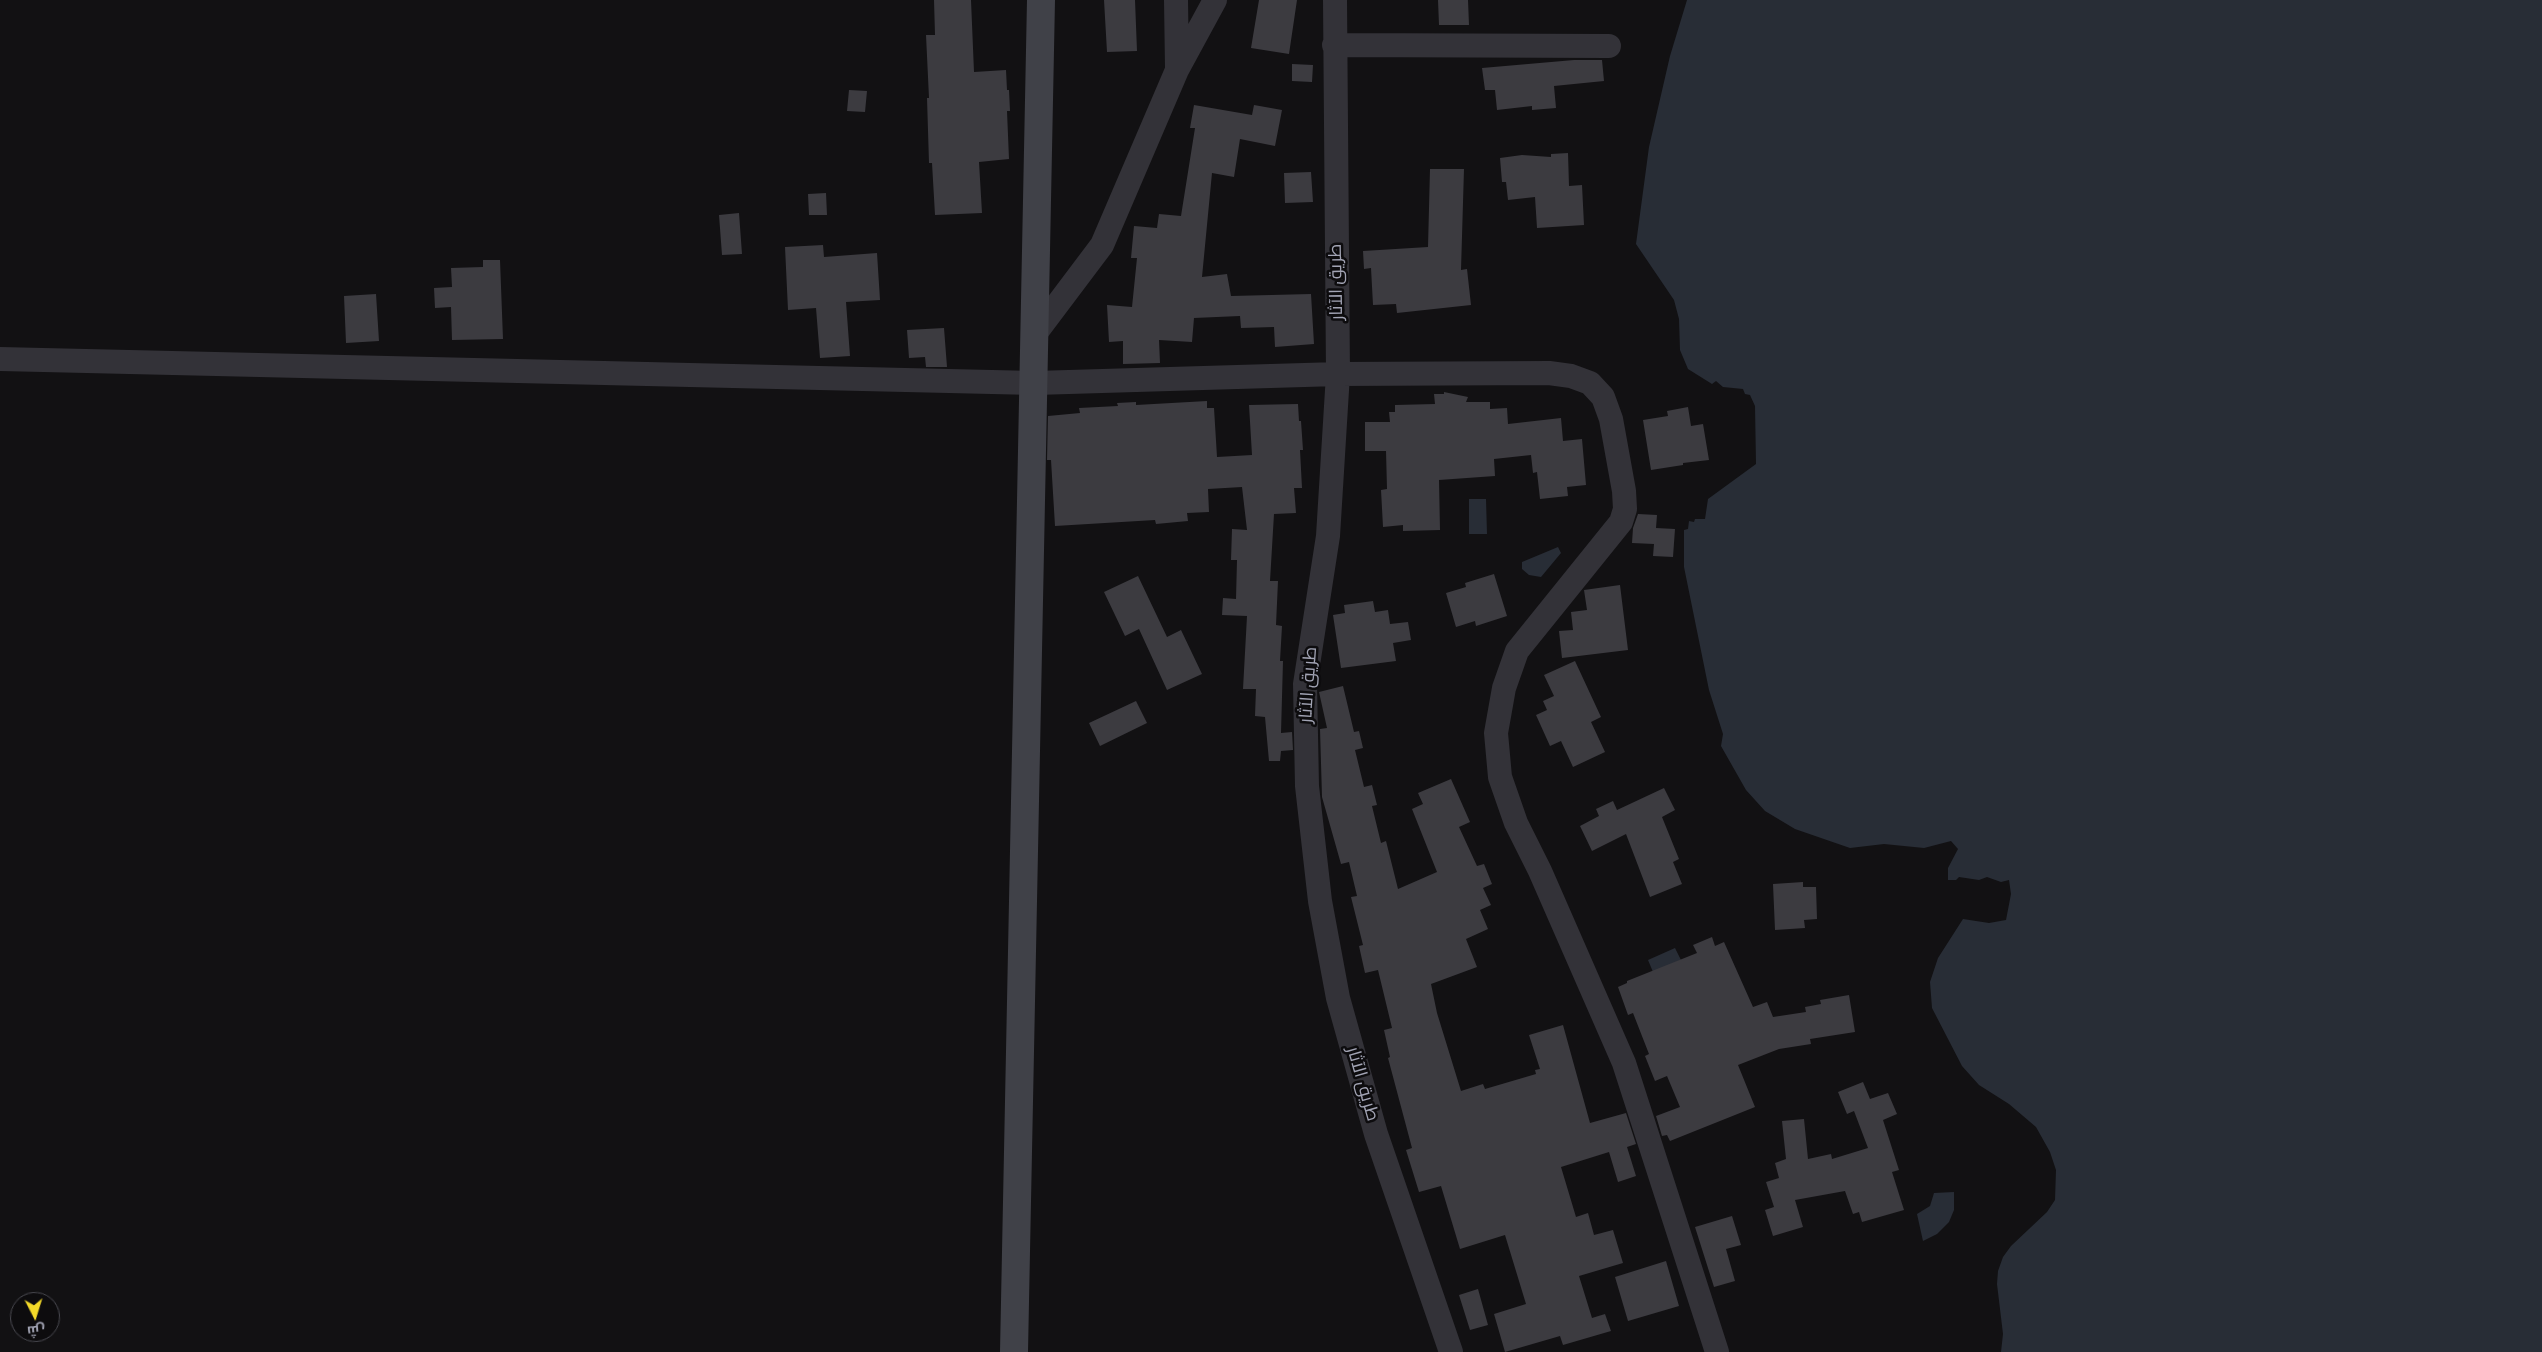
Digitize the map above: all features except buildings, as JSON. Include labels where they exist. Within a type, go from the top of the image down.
[{"type":"main road","points":[[1014,1352],[1021,947],[1036,334],[1041,0]]},
{"type":"street","points":[[1176,0],[1177,70]]},
{"type":"street","name":"طريق الآثار","points":[[1335,0],[1338,374],[1328,536],[1306,684],[1307,786],[1319,892],[1338,998],[1376,1134],[1451,1352]]},
{"type":"street","points":[[1036,334],[1102,246],[1177,70],[1213,1]]},
{"type":"street","points":[[1334,44],[1610,46]]},
{"type":"street","points":[[0,359],[1035,383],[1338,374],[1549,373],[1571,376],[1590,383],[1603,397],[1611,419],[1624,491],[1625,509],[1621,522],[1517,651],[1504,688],[1496,733],[1500,777],[1516,823],[1540,871],[1624,1063],[1717,1352]]},
{"type":"shaded area","points":[[1687,0],[2542,0],[2542,1352],[2001,1352],[2003,1334],[1997,1284],[1998,1271],[2003,1257],[2011,1246],[2047,1212],[2055,1200],[2056,1170],[2050,1152],[2036,1127],[2009,1104],[1979,1085],[1962,1066],[1932,1008],[1930,982],[1938,958],[1963,919],[1989,923],[2006,920],[2011,894],[2009,880],[2001,882],[1987,877],[1979,880],[1959,877],[1956,880],[1948,880],[1948,868],[1958,849],[1951,841],[1924,848],[1884,844],[1850,848],[1795,829],[1765,811],[1746,790],[1721,746],[1723,734],[1709,690],[1684,567],[1684,530],[1688,529],[1689,521],[1694,522],[1695,519],[1705,519],[1708,499],[1756,464],[1755,406],[1750,395],[1745,394],[1743,389],[1723,387],[1716,381],[1712,384],[1688,369],[1680,350],[1679,319],[1674,300],[1636,244],[1649,147],[1670,56]]},
{"type":"shaded area","points":[[1469,499],[1486,499],[1487,534],[1469,534]]},
{"type":"shaded area","points":[[1558,547],[1561,553],[1541,577],[1529,575],[1522,569],[1522,562]]},
{"type":"shaded area","points":[[1675,948],[1681,960],[1653,972],[1648,960]]},
{"type":"shaded area","points":[[1954,1192],[1954,1210],[1949,1222],[1937,1234],[1923,1241],[1917,1214],[1930,1206],[1934,1193]]}]
